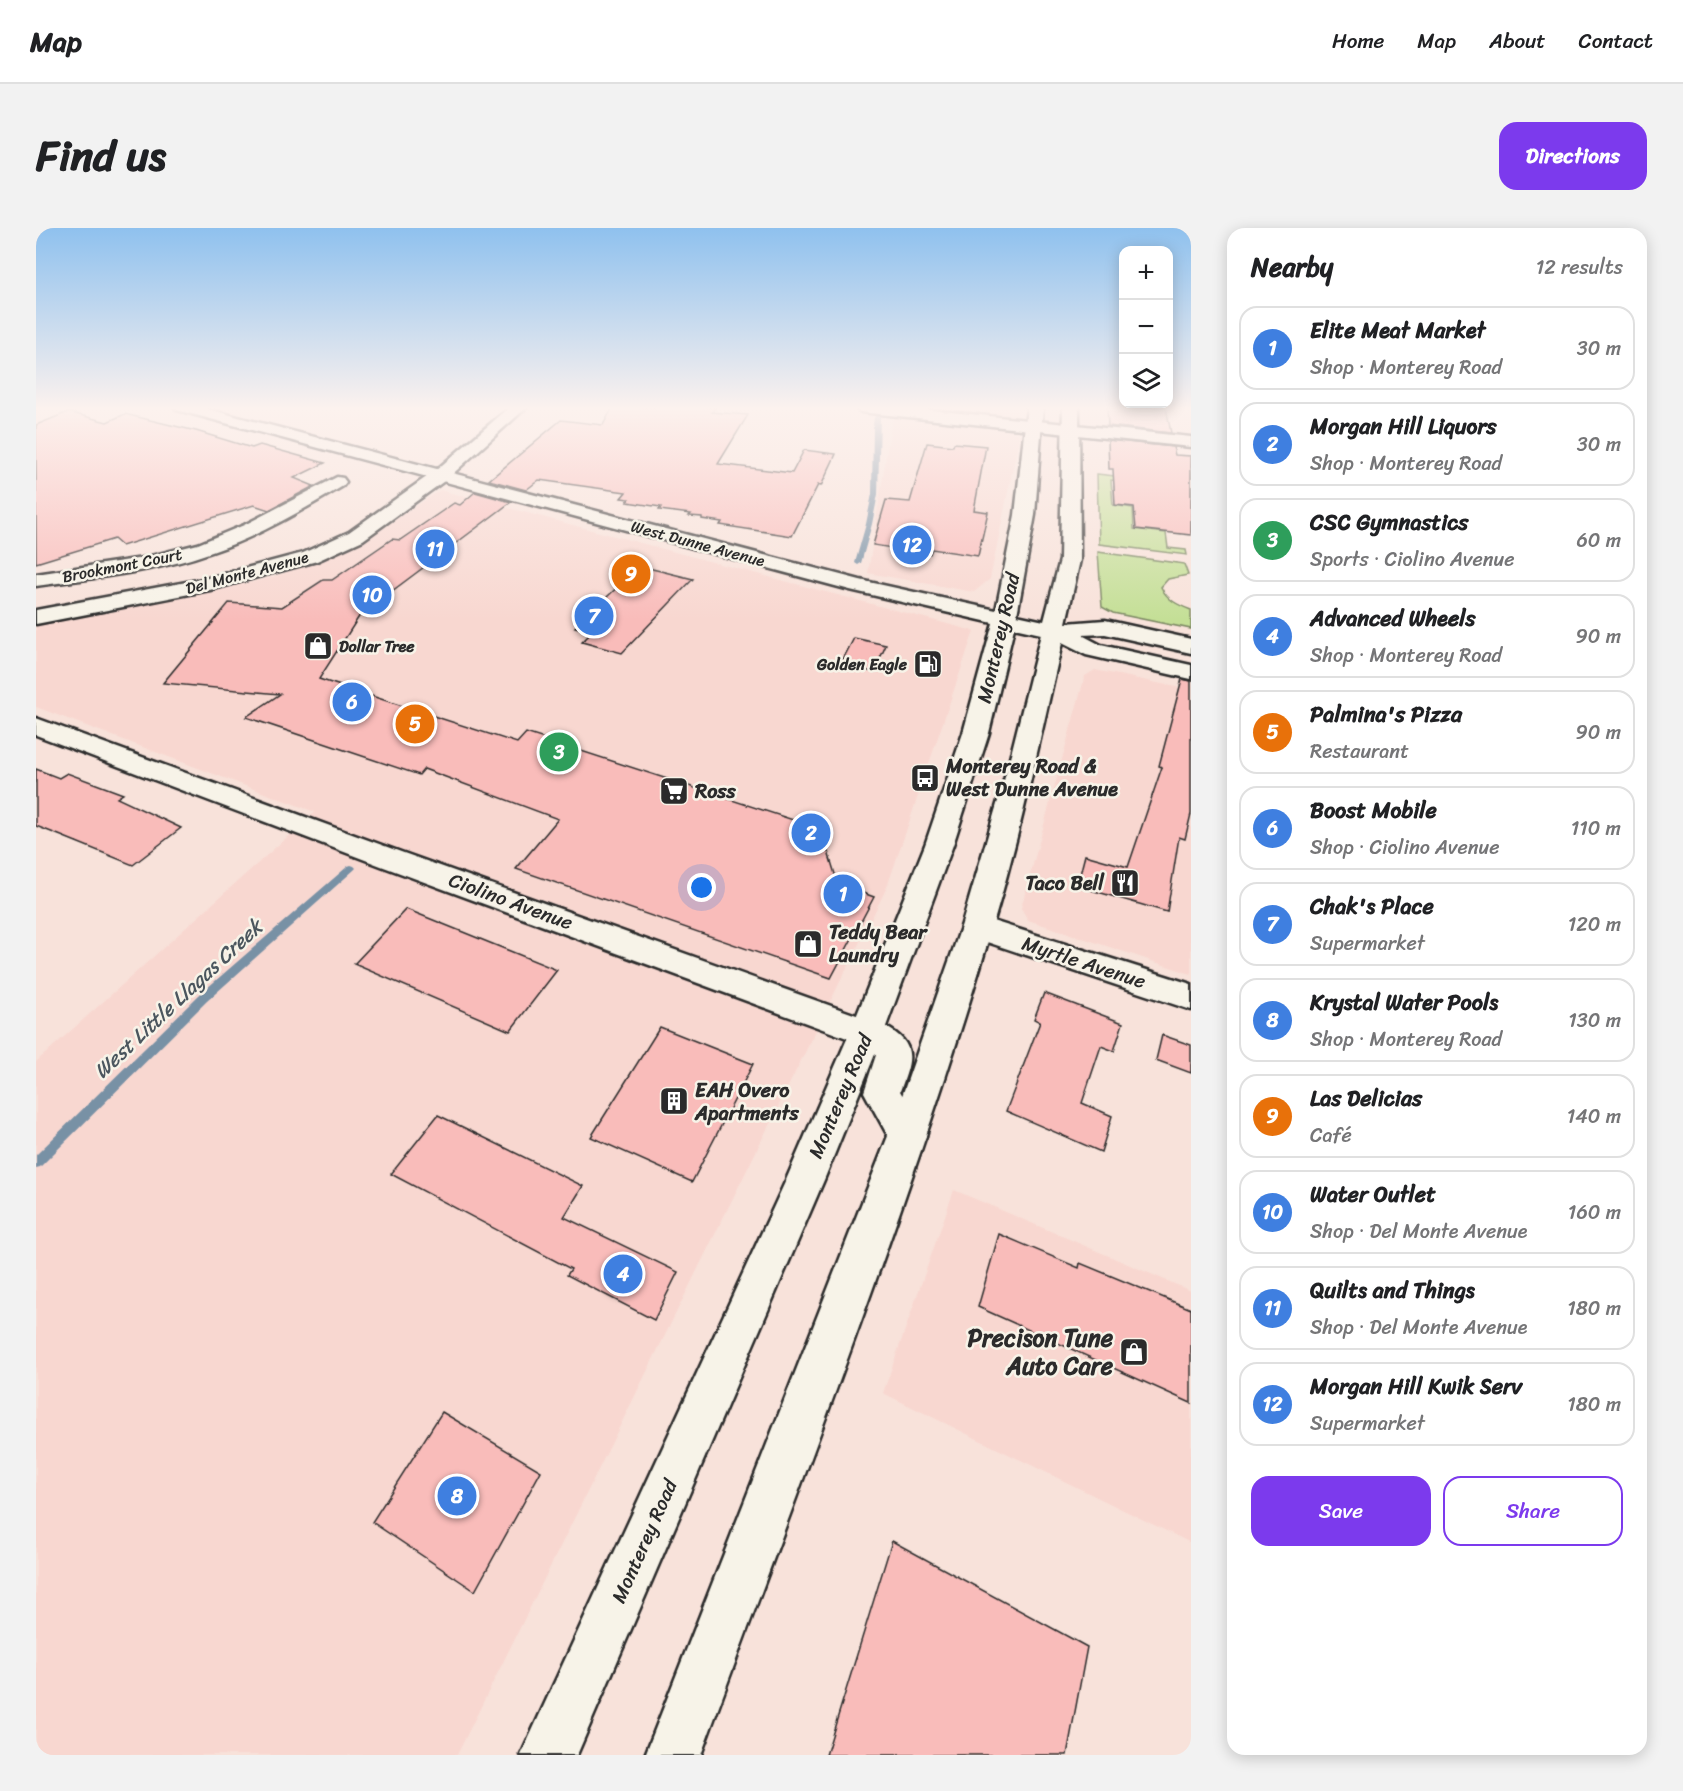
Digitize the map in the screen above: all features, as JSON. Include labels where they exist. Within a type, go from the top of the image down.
[{"type":"main road","name":"Del Monte Avenue","points":[[36,617],[210,584],[310,557],[356,536],[436,478]]},
{"type":"main road","name":"West Dunne Avenue","points":[[453,478],[857,586],[1054,630]]},
{"type":"main road","name":"Monterey Road","points":[[549,1755],[801,1191],[867,1032],[946,825],[985,701],[1005,620],[1025,514],[1029,478]]},
{"type":"main road","points":[[673,1755],[907,1136],[977,927],[1020,770],[1054,630],[1071,544],[1071,478]]},
{"type":"main road","name":"Brookmont Court","points":[[36,580],[159,560],[198,549],[240,534],[287,512],[337,482]]},
{"type":"main road","points":[[1054,630],[1105,627],[1191,646]]},
{"type":"main road","points":[[1054,630],[1094,650],[1191,672]]},
{"type":"main road","name":"Ciolino Avenue","points":[[36,726],[381,855],[867,1032],[886,1041],[893,1049],[895,1059],[882,1092],[907,1136]]},
{"type":"main road","name":"Myrtle Avenue","points":[[977,927],[1191,997]]},
{"type":"shaded area","points":[[883,478],[1011,478],[990,579],[974,592],[868,573]]},
{"type":"shaded area","points":[[440,490],[974,631],[887,887],[457,1755],[36,1755],[36,1062],[315,812],[36,707],[36,624],[202,594],[273,577],[325,559],[368,538]]},
{"type":"shaded area","points":[[1095,670],[1191,690],[1191,974],[1028,920],[1021,908],[1085,676]]},
{"type":"shaded area","points":[[954,1190],[1191,1291],[1191,1543],[883,1393]]},
{"type":"green space","points":[[1097,478],[1133,478],[1133,483],[1111,480],[1113,505],[1133,508],[1134,529],[1166,533],[1168,548],[1186,550],[1187,555],[1099,544]]},
{"type":"green space","points":[[1098,552],[1184,564],[1188,575],[1168,579],[1161,587],[1173,602],[1191,610],[1191,629],[1113,613],[1102,607]]},
{"type":"building","points":[[36,478],[295,478],[314,486],[269,510],[254,505],[122,546],[114,539],[36,563]]},
{"type":"building","points":[[825,478],[821,486],[818,485],[792,536],[720,525],[722,522],[689,516],[691,514],[659,510],[661,507],[627,502],[629,499],[621,498],[626,492],[539,480],[526,490],[489,480]]},
{"type":"building","points":[[917,478],[980,478],[974,510],[988,512],[978,556],[932,549],[930,554],[873,545],[886,500],[910,502]]},
{"type":"building","points":[[1114,478],[1191,478],[1191,535],[1136,529],[1134,507],[1115,505]]},
{"type":"building","points":[[475,492],[511,502],[360,615],[319,679],[517,743],[526,733],[821,829],[838,884],[874,897],[831,978],[516,869],[558,819],[424,769],[419,775],[246,717],[280,694],[163,683],[229,603],[282,607],[323,580],[332,580],[392,539],[400,540],[454,503],[460,505]]},
{"type":"building","points":[[640,566],[693,579],[622,653],[582,642],[592,632],[575,627]]},
{"type":"building","points":[[854,638],[886,645],[874,672],[840,665]]},
{"type":"building","points":[[1182,679],[1191,681],[1191,814],[1185,839],[1179,837],[1167,912],[1077,886],[1085,855],[1128,867],[1162,767],[1159,766]]},
{"type":"building","points":[[36,769],[59,778],[67,773],[123,794],[117,798],[181,828],[133,865],[36,826]]},
{"type":"building","points":[[406,909],[557,970],[510,1031],[354,964]]},
{"type":"building","points":[[1044,993],[1123,1023],[1114,1051],[1101,1046],[1082,1103],[1112,1116],[1101,1152],[1006,1111],[1040,1022],[1034,1019]]},
{"type":"building","name":"EAH Overo Apartments","points":[[660,1027],[753,1064],[692,1182],[591,1137]]},
{"type":"building","points":[[1162,1035],[1191,1045],[1191,1073],[1156,1060]]},
{"type":"building","points":[[438,1115],[583,1186],[564,1217],[678,1272],[654,1320],[567,1275],[571,1269],[391,1174]]},
{"type":"building","name":"Precison Tune Auto Care","points":[[999,1234],[1079,1268],[1080,1263],[1191,1309],[1191,1403],[978,1307]]},
{"type":"building","points":[[442,1412],[541,1471],[475,1591],[372,1522]]},
{"type":"building","points":[[892,1541],[1087,1647],[1067,1755],[826,1755]]},
{"type":"waterway","name":"West Little Llagas Creek","points":[[858,563],[869,524],[876,478]]},
{"type":"waterway","name":"West Little Llagas Creek","points":[[36,1163],[203,998],[351,868]]},
{"type":"place","name":"Morgan Hill Kwik Serv","points":[[912,545]]},
{"type":"place","name":"Quilts and Things","points":[[435,549]]},
{"type":"place","name":"Las Delicias","points":[[631,574]]},
{"type":"place","name":"Water Outlet","points":[[372,595]]},
{"type":"place","name":"Chak's Place","points":[[594,616]]},
{"type":"place","name":"Dollar Tree","points":[[318,646]]},
{"type":"place","name":"Golden Eagle","points":[[928,664]]},
{"type":"place","name":"Boost Mobile","points":[[352,702]]},
{"type":"place","name":"Palmina's Pizza","points":[[415,724]]},
{"type":"place","name":"CSC Gymnastics","points":[[559,752]]},
{"type":"place","name":"Monterey Road & West Dunne Avenue","points":[[925,778]]},
{"type":"place","name":"Ross","points":[[674,791]]},
{"type":"place","name":"Morgan Hill Liquors","points":[[811,833]]},
{"type":"place","name":"Taco Bell","points":[[1125,883]]},
{"type":"place","name":"Elite Meat Market","points":[[843,894]]},
{"type":"place","name":"Teddy Bear Laundry","points":[[808,944]]},
{"type":"place","name":"EAH Overo Apartments","points":[[674,1101]]},
{"type":"place","name":"Advanced Wheels","points":[[623,1274]]},
{"type":"place","name":"Precison Tune Auto Care","points":[[1134,1352]]},
{"type":"place","name":"Krystal Water Pools","points":[[457,1496]]}]
